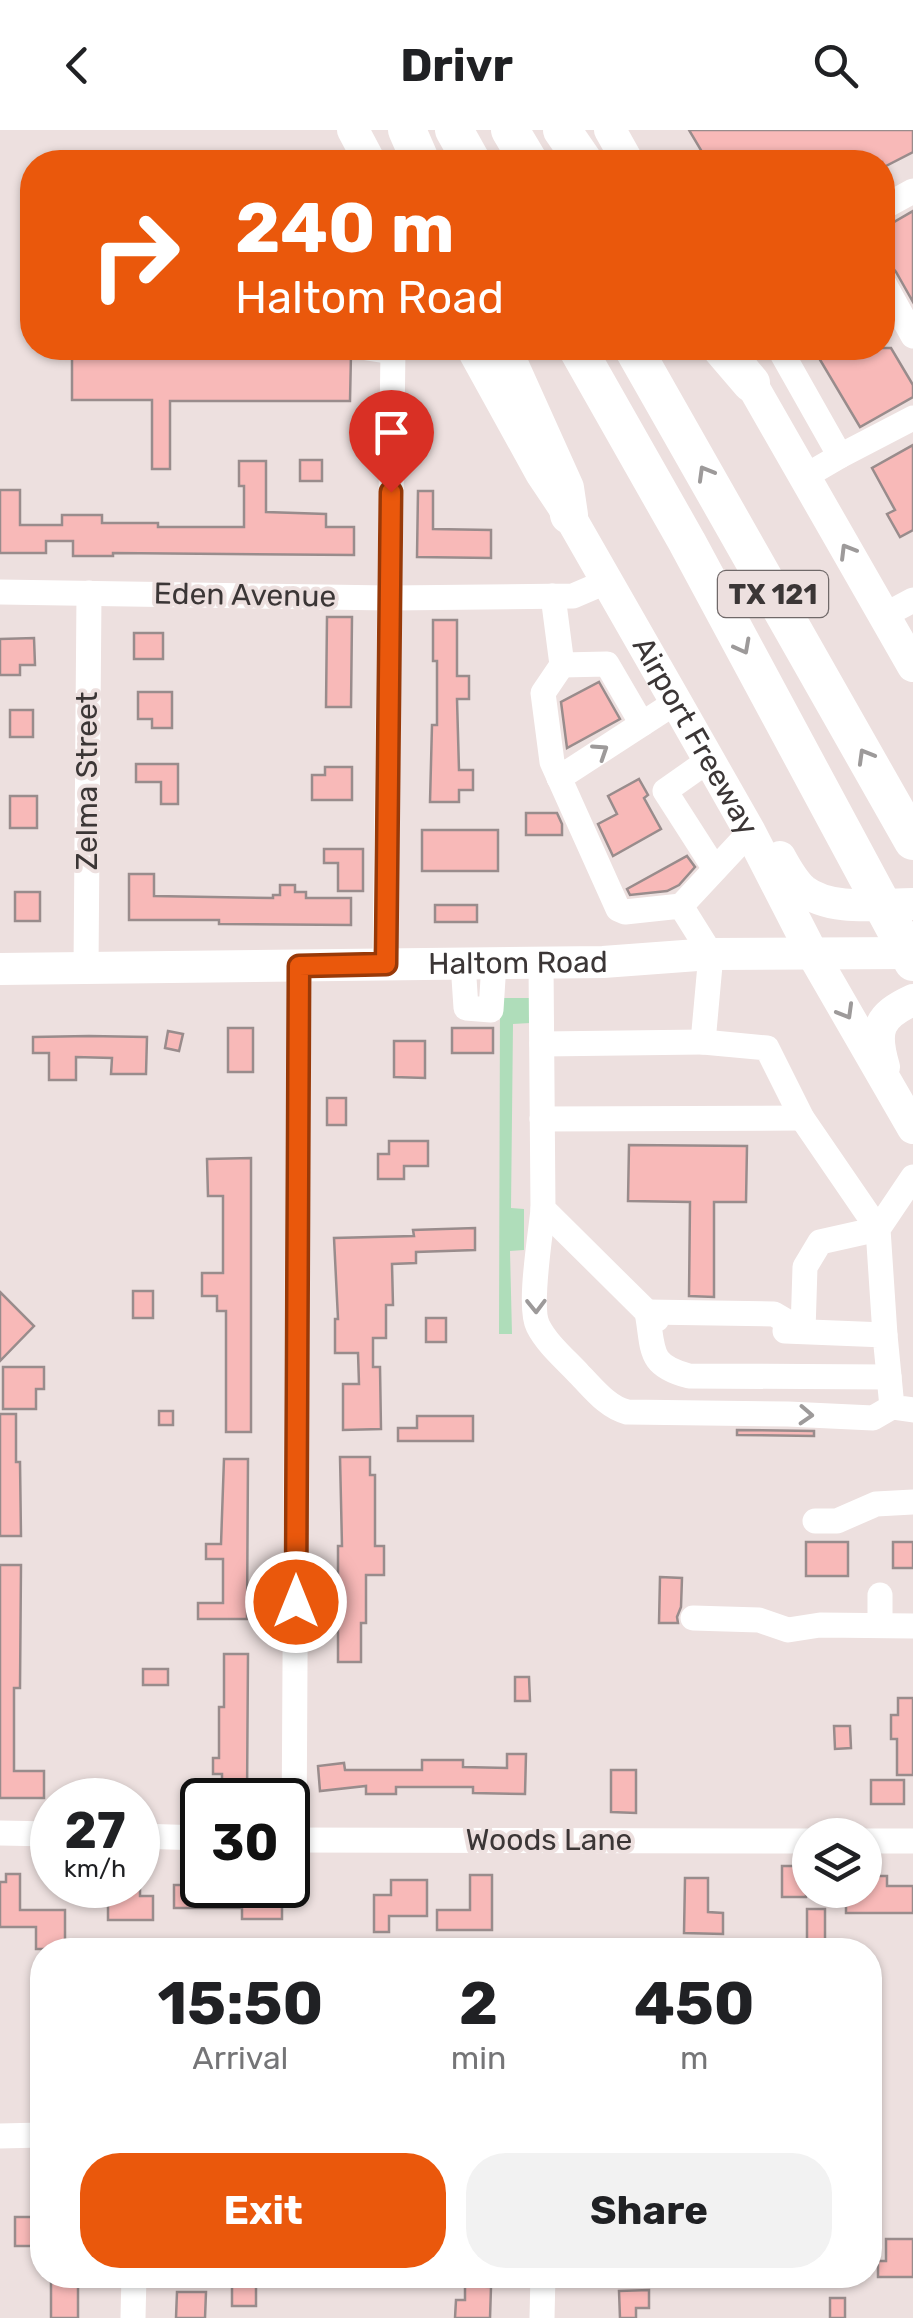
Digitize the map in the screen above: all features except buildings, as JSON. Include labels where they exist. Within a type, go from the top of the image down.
[{"type":"highway","points":[[507,360],[565,488],[569,515]]},
{"type":"highway","name":"TX 121","points":[[584,360],[688,542],[913,962]]},
{"type":"highway","name":"TX 121","points":[[641,360],[913,841]]},
{"type":"highway","points":[[731,360],[752,383]]},
{"type":"main road","name":"Airport Freeway","points":[[479,360],[750,832],[812,954],[913,1128]]},
{"type":"main road","points":[[739,360],[804,476],[899,608],[913,666]]},
{"type":"main road","points":[[750,832],[776,851],[803,890],[817,898],[834,903],[913,904]]},
{"type":"main road","name":"Haltom Road","points":[[0,968],[541,963],[711,954],[913,954]]},
{"type":"main road","points":[[892,1092],[879,1050],[880,1028],[892,1010],[913,1000]]},
{"type":"street","points":[[895,303],[913,336]]},
{"type":"street","points":[[377,360],[390,598],[386,964]]},
{"type":"street","points":[[786,360],[840,456]]},
{"type":"street","points":[[804,476],[913,418]]},
{"type":"street","name":"Eden Avenue","points":[[0,592],[390,598],[573,596],[608,581]]},
{"type":"street","name":"Zelma Street","points":[[86,969],[88,593]]},
{"type":"street","points":[[553,596],[562,665],[543,693],[552,762],[618,909],[625,912],[680,906],[750,832]]},
{"type":"street","points":[[562,665],[606,664],[642,724]]},
{"type":"street","points":[[559,778],[676,702]]},
{"type":"street","points":[[709,760],[665,791],[715,869]]},
{"type":"street","points":[[680,906],[711,954],[702,1042]]},
{"type":"street","points":[[541,963],[543,1209],[534,1303],[536,1324],[559,1353],[598,1394],[627,1412],[873,1418],[902,1408],[889,1377],[878,1229],[802,1118],[767,1048],[702,1042],[542,1044]]},
{"type":"street","points":[[292,1778],[299,966]]},
{"type":"street","points":[[542,1118],[802,1118]]},
{"type":"street","points":[[802,1331],[805,1266],[820,1242],[878,1229],[913,1177]]},
{"type":"street","points":[[543,1209],[647,1312],[671,1326],[884,1334]]},
{"type":"street","points":[[647,1312],[658,1361],[667,1370],[689,1376],[889,1377]]},
{"type":"street","points":[[815,1521],[837,1521],[876,1504],[913,1502]]},
{"type":"street","points":[[880,1596],[880,1626]]},
{"type":"street","points":[[693,1618],[759,1620],[788,1630],[820,1625],[913,1626]]},
{"type":"street","points":[[0,1833],[30,1834]]},
{"type":"street","name":"Woods Lane","points":[[310,1840],[792,1840]]},
{"type":"street","points":[[882,1840],[913,1841]]},
{"type":"street","points":[[0,2126],[0,2136],[30,2135]]},
{"type":"street","points":[[133,2318],[134,2288]]},
{"type":"street","points":[[542,2318],[543,2288]]},
{"type":"green space","points":[[500,998],[529,998],[530,1023],[513,1024],[511,1208],[524,1209],[524,1250],[510,1251],[512,1334],[499,1334]]},
{"type":"route","points":[[296,1602],[299,966],[386,964],[391,492]]}]
